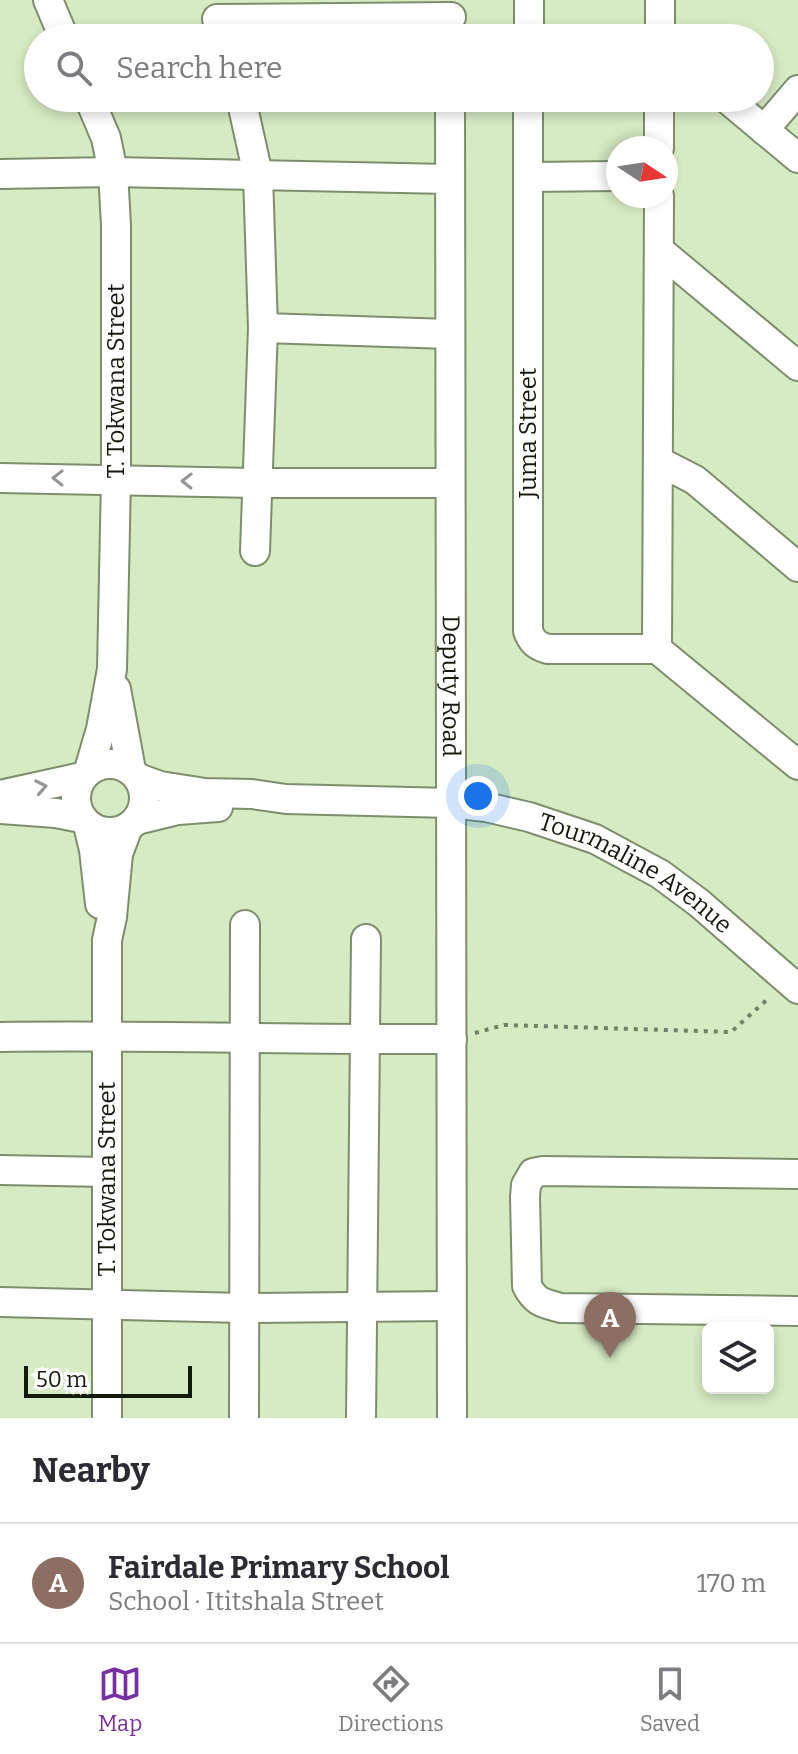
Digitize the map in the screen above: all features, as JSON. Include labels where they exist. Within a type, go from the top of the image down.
[{"type":"street","points":[[48,0],[58,24]]},
{"type":"street","points":[[529,0],[529,24]]},
{"type":"street","points":[[660,0],[660,24]]},
{"type":"street","points":[[216,19],[451,18]]},
{"type":"street","points":[[764,130],[798,90]]},
{"type":"street","name":"T. Tokwana Street","points":[[86,774],[101,729],[112,669],[116,479],[116,225],[113,172],[106,138],[95,112]]},
{"type":"street","points":[[244,112],[258,175],[263,328],[255,551]]},
{"type":"street","name":"Deputy Road","points":[[450,112],[452,1418]]},
{"type":"street","name":"Juma Street","points":[[528,112],[528,631],[538,646],[548,649],[657,649]]},
{"type":"street","points":[[659,112],[659,136]]},
{"type":"street","points":[[743,112],[798,158]]},
{"type":"street","points":[[0,174],[113,172],[449,179]]},
{"type":"street","points":[[528,177],[606,176]]},
{"type":"street","points":[[659,208],[657,649],[798,765]]},
{"type":"street","points":[[659,250],[798,366]]},
{"type":"street","points":[[263,328],[450,334]]},
{"type":"street","points":[[658,461],[695,480],[798,567]]},
{"type":"street","points":[[0,478],[449,483]]},
{"type":"street","name":"T. Tokwana Street","points":[[112,669],[135,774]]},
{"type":"street","points":[[0,795],[86,774],[100,765],[111,763],[121,765],[160,786],[286,799]]},
{"type":"street","points":[[86,774],[75,793],[77,810],[85,822],[97,831],[108,833],[119,832],[132,824],[178,810],[250,806],[286,799]]},
{"type":"street","points":[[132,824],[142,810],[144,799],[143,789],[135,774]]},
{"type":"street","name":"Tourmaline Avenue","points":[[286,799],[451,803],[486,807],[529,817],[595,839],[660,874],[690,896],[789,984]]},
{"type":"street","points":[[0,809],[56,813],[85,822]]},
{"type":"street","name":"T. Tokwana Street","points":[[85,822],[94,850],[101,916],[107,940]]},
{"type":"street","name":"T. Tokwana Street","points":[[107,1418],[107,940],[118,854],[132,824]]},
{"type":"street","points":[[244,1418],[245,925]]},
{"type":"street","points":[[361,1418],[366,939]]},
{"type":"street","points":[[0,1037],[107,1035],[244,1039],[452,1039]]},
{"type":"street","points":[[0,1170],[107,1172]]},
{"type":"street","points":[[798,1174],[543,1171],[533,1173],[526,1185],[525,1197],[527,1286],[532,1297],[543,1303],[561,1308],[798,1311]]},
{"type":"street","points":[[0,1302],[244,1308],[451,1306]]},
{"type":"path","points":[[452,1039],[504,1025],[731,1032],[789,984]]},
{"type":"place","name":"Fairdale Primary School","points":[[610,1358]]}]
